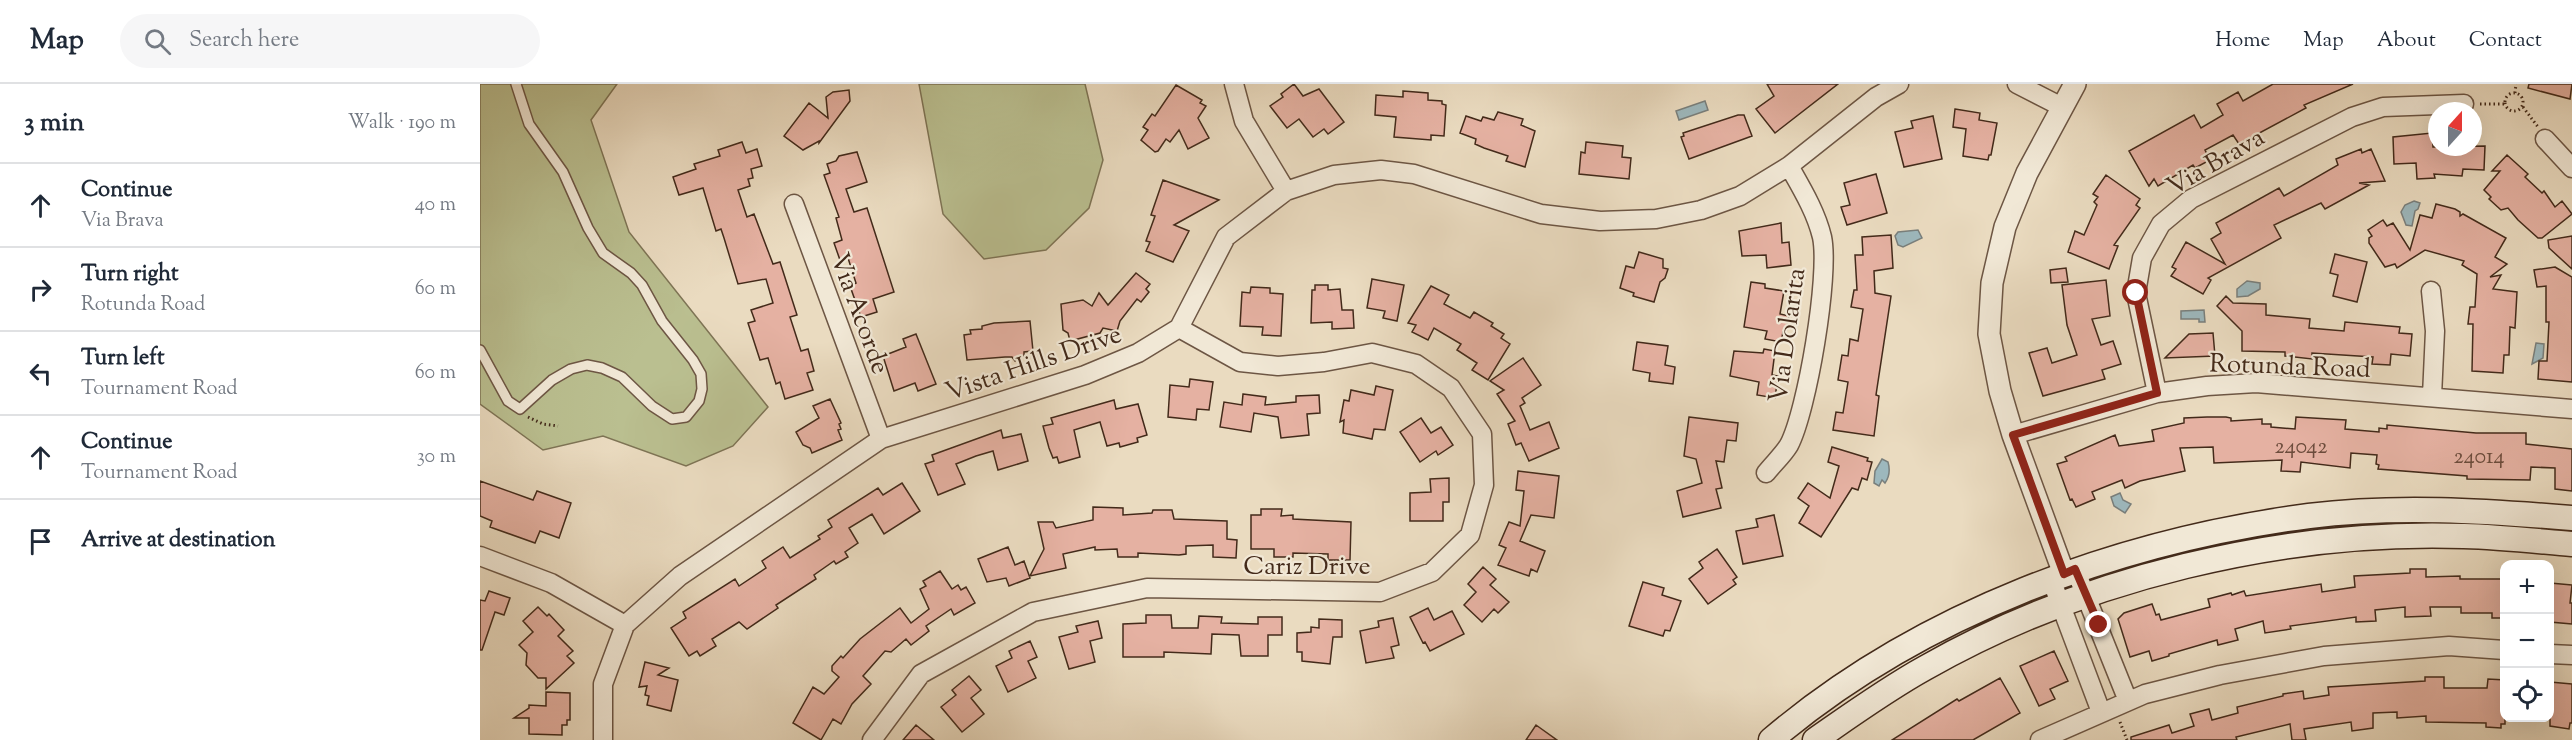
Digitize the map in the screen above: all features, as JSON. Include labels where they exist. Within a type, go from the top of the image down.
[{"type":"main road","points":[[1772,740],[1847,684],[1916,642],[1986,606],[2064,574],[2233,528],[2310,516],[2411,511],[2504,512],[2572,518]]},
{"type":"main road","points":[[1815,740],[1925,668],[1996,631],[2062,604],[2119,585],[2222,558],[2364,538],[2463,536],[2572,544]]},
{"type":"street","points":[[1234,84],[1244,121],[1286,191]]},
{"type":"street","points":[[1179,328],[1226,237],[1286,191],[1334,175],[1381,170],[1414,174],[1541,214],[1600,221],[1645,219],[1701,210],[1740,196],[1789,166],[1876,97],[1899,84]]},
{"type":"street","points":[[2017,84],[2062,107]]},
{"type":"street","points":[[2075,84],[2027,173],[2005,227],[1992,283],[1989,334],[2000,391],[2013,435],[2064,574],[2062,604],[2102,712]]},
{"type":"street","name":"Via Brava","points":[[2157,393],[2136,293],[2142,258],[2161,224],[2191,199],[2352,117],[2384,107],[2428,105]]},
{"type":"street","points":[[2545,139],[2572,168]]},
{"type":"street","name":"Via Dolarita","points":[[1766,473],[1789,446],[1801,415],[1822,293],[1822,238],[1811,206],[1789,166]]},
{"type":"street","name":"Via Acorde","points":[[794,204],[881,439]]},
{"type":"street","points":[[2431,291],[2435,331],[2432,396]]},
{"type":"street","name":"Vista Hills Drive","points":[[625,625],[680,576],[881,439],[1085,375],[1138,353],[1179,328]]},
{"type":"street","name":"Cariz Drive","points":[[872,740],[921,674],[1033,612],[1148,588],[1380,592],[1432,572],[1470,535],[1484,485],[1482,434],[1451,388],[1416,364],[1372,353],[1324,362],[1278,366],[1240,362],[1179,328]]},
{"type":"street","name":"Rotunda Road","points":[[2013,435],[2157,393],[2207,386],[2256,384],[2432,396],[2572,409]]},
{"type":"street","points":[[480,556],[552,583],[625,625],[603,684],[603,740]]},
{"type":"street","points":[[2064,574],[2086,596],[2128,701]]},
{"type":"street","points":[[2040,740],[2128,701],[2220,675],[2324,656],[2449,646],[2500,650]]},
{"type":"street","points":[[2554,654],[2572,655]]},
{"type":"lane","points":[[480,350],[508,401],[520,409],[524,408],[552,380],[571,369],[587,365],[602,368],[622,377],[652,406],[672,419],[686,417],[693,411],[702,389],[701,374],[693,360],[662,321],[642,285],[631,273],[603,253],[598,245],[563,172],[529,124],[516,84]]},
{"type":"path","points":[[2515,93],[2516,84]]},
{"type":"path","points":[[2505,104],[2508,96],[2515,93]]},
{"type":"path","points":[[2515,93],[2523,98],[2523,107],[2532,116],[2545,139]]},
{"type":"path","points":[[2482,104],[2505,104]]},
{"type":"path","points":[[2505,104],[2513,112],[2523,107]]},
{"type":"path","points":[[524,408],[529,418],[543,424],[558,426]]},
{"type":"green space","points":[[480,84],[617,84],[591,120],[629,232],[768,407],[733,446],[686,466],[603,436],[543,450],[480,404]]},
{"type":"green space","points":[[919,84],[1085,84],[1103,160],[1089,208],[1046,250],[984,259],[943,214]]},
{"type":"water","points":[[1705,101],[1708,110],[1679,120],[1676,111]]},
{"type":"water","points":[[2414,201],[2420,203],[2418,209],[2415,211],[2412,226],[2406,225],[2401,212],[2405,205]]},
{"type":"water","points":[[1918,230],[1922,238],[1903,247],[1898,245],[1895,236],[1898,232]]},
{"type":"water","points":[[2247,281],[2260,283],[2260,289],[2248,296],[2237,297],[2237,289]]},
{"type":"water","points":[[2204,310],[2205,322],[2199,322],[2199,319],[2181,319],[2181,311]]},
{"type":"water","points":[[2536,343],[2544,344],[2543,358],[2532,364]]},
{"type":"water","points":[[1882,459],[1888,462],[1889,472],[1885,483],[1882,480],[1879,486],[1874,483],[1875,471]]},
{"type":"water","points":[[2120,493],[2123,500],[2131,504],[2125,513],[2114,506],[2111,497]]},
{"type":"building","points":[[1294,84],[1303,96],[1319,89],[1344,122],[1328,134],[1324,129],[1313,137],[1299,119],[1287,128],[1270,106],[1283,97],[1281,94]]},
{"type":"building","points":[[1767,84],[1838,84],[1775,133],[1756,109],[1774,96]]},
{"type":"building","points":[[2273,84],[2353,84],[2304,105],[2306,108],[2239,144],[2233,135],[2205,150],[2210,160],[2195,168],[2193,165],[2158,186],[2154,179],[2149,186],[2129,151],[2194,115],[2201,128],[2223,115],[2217,104],[2238,92],[2243,101]]},
{"type":"building","points":[[2529,84],[2572,84],[2570,99],[2528,88]]},
{"type":"building","points":[[1176,85],[1202,100],[1200,103],[1206,106],[1198,118],[1209,138],[1188,149],[1179,130],[1170,142],[1166,139],[1155,152],[1141,140],[1148,130],[1143,127],[1152,114],[1155,116]]},
{"type":"building","points":[[849,90],[850,101],[819,143],[819,141],[803,150],[784,136],[809,103],[828,118],[826,97],[833,92]]},
{"type":"building","points":[[1403,91],[1428,93],[1428,100],[1442,101],[1442,104],[1446,105],[1444,136],[1431,135],[1431,140],[1394,137],[1396,117],[1375,115],[1376,95],[1403,97]]},
{"type":"building","points":[[1955,109],[1980,113],[1979,120],[1997,123],[1988,160],[1963,156],[1966,129],[1953,127]]},
{"type":"building","points":[[1498,112],[1523,119],[1521,125],[1535,131],[1525,167],[1506,161],[1508,156],[1475,144],[1476,139],[1460,133],[1466,116],[1481,121],[1483,117],[1494,120]]},
{"type":"building","points":[[1744,115],[1752,136],[1689,159],[1681,137],[1684,136],[1683,133]]},
{"type":"building","points":[[1933,116],[1942,159],[1904,167],[1895,132],[1913,128],[1911,121]]},
{"type":"building","points":[[2428,133],[2428,156],[2482,156],[2482,146],[2485,146],[2484,170],[2463,169],[2462,176],[2434,174],[2435,178],[2417,179],[2416,163],[2394,164],[2393,137]]},
{"type":"building","points":[[742,142],[746,153],[757,149],[762,166],[751,169],[753,178],[748,179],[750,186],[738,190],[747,217],[754,214],[773,264],[780,262],[797,315],[790,317],[801,351],[808,349],[814,371],[807,373],[813,390],[785,399],[780,382],[776,384],[768,358],[760,360],[748,323],[755,321],[751,310],[773,303],[766,279],[738,284],[721,229],[716,231],[703,188],[679,195],[673,177],[696,169],[694,164],[720,156],[718,150]]},
{"type":"building","points":[[1586,142],[1623,146],[1622,157],[1631,158],[1629,179],[1579,174],[1581,152],[1585,153]]},
{"type":"building","points":[[2361,149],[2362,153],[2371,149],[2385,181],[2359,183],[2369,185],[2325,209],[2321,203],[2274,225],[2281,238],[2208,278],[2211,280],[2203,294],[2171,276],[2176,269],[2172,267],[2186,242],[2225,264],[2211,239],[2221,233],[2216,223],[2279,188],[2284,196],[2338,165],[2336,159]]},
{"type":"building","points":[[857,152],[867,182],[846,189],[854,212],[867,208],[894,292],[873,299],[877,312],[861,317],[850,286],[856,283],[848,258],[840,260],[834,243],[842,240],[836,218],[839,217],[824,175],[830,173],[827,164],[836,161],[839,156]]},
{"type":"building","points":[[2507,155],[2528,174],[2525,177],[2542,193],[2544,191],[2555,207],[2562,201],[2572,214],[2542,238],[2538,238],[2508,208],[2501,210],[2489,199],[2491,197],[2484,190],[2500,171],[2492,171]]},
{"type":"building","points":[[1876,174],[1887,213],[1847,225],[1841,207],[1850,205],[1844,183]]},
{"type":"building","points":[[2106,175],[2140,199],[2136,205],[2140,208],[2114,245],[2118,246],[2109,269],[2068,252],[2075,231],[2084,235],[2097,205],[2094,202],[2098,197],[2093,194]]},
{"type":"building","points":[[1163,180],[1219,200],[1174,225],[1189,231],[1173,262],[1146,251],[1150,242],[1146,241],[1155,216],[1151,215]]},
{"type":"building","points":[[2436,204],[2455,209],[2460,212],[2460,216],[2463,214],[2506,238],[2495,257],[2507,264],[2490,277],[2501,275],[2493,289],[2517,292],[2515,328],[2510,327],[2509,355],[2504,355],[2503,373],[2472,371],[2473,324],[2468,324],[2470,307],[2475,307],[2477,274],[2462,265],[2464,261],[2425,250],[2397,268],[2395,264],[2385,267],[2369,243],[2369,238],[2372,236],[2368,230],[2383,220],[2387,226],[2393,223],[2410,250],[2420,215],[2432,218]]},
{"type":"building","points":[[1781,223],[1782,243],[1789,242],[1791,265],[1767,268],[1766,255],[1742,256],[1739,231]]},
{"type":"building","points":[[1891,235],[1893,268],[1874,271],[1875,293],[1891,296],[1876,395],[1879,396],[1874,436],[1833,430],[1836,412],[1843,413],[1848,382],[1838,380],[1842,355],[1848,356],[1850,339],[1858,341],[1863,309],[1851,307],[1854,290],[1857,290],[1855,255],[1863,255],[1862,237]]},
{"type":"building","points":[[2572,236],[2572,269],[2549,248],[2548,240]]},
{"type":"building","points":[[1639,252],[1663,259],[1663,268],[1668,269],[1665,278],[1660,282],[1654,302],[1633,296],[1634,293],[1620,288],[1626,266],[1634,268]]},
{"type":"building","points":[[2335,254],[2367,262],[2357,302],[2333,296],[2338,275],[2330,273]]},
{"type":"building","points":[[2555,267],[2572,277],[2572,382],[2538,379],[2539,361],[2547,361],[2549,322],[2546,322],[2546,286],[2537,287],[2534,270]]},
{"type":"building","points":[[2066,268],[2068,282],[2051,283],[2050,270]]},
{"type":"building","points":[[1136,273],[1150,284],[1146,289],[1149,292],[1141,302],[1137,299],[1120,321],[1117,331],[1103,328],[1100,333],[1070,341],[1068,333],[1063,330],[1061,304],[1083,300],[1092,306],[1099,293],[1108,305]]},
{"type":"building","points":[[1372,279],[1404,285],[1397,321],[1383,318],[1385,311],[1367,308]]},
{"type":"building","points":[[2106,280],[2110,316],[2092,319],[2101,345],[2113,341],[2121,364],[2102,370],[2105,379],[2043,396],[2029,353],[2047,348],[2052,363],[2077,355],[2067,325],[2062,285]]},
{"type":"building","points":[[1751,282],[1765,284],[1765,288],[1784,291],[1780,314],[1789,316],[1786,333],[1783,332],[1781,342],[1765,339],[1767,331],[1744,327]]},
{"type":"building","points":[[1315,285],[1328,285],[1328,290],[1340,289],[1342,310],[1353,310],[1354,328],[1332,329],[1332,322],[1311,323],[1312,290],[1315,290]]},
{"type":"building","points":[[1431,286],[1449,295],[1444,304],[1470,318],[1474,312],[1493,323],[1491,326],[1504,334],[1501,338],[1510,344],[1488,380],[1472,370],[1477,363],[1457,350],[1461,344],[1434,328],[1428,340],[1412,332],[1416,325],[1408,323]]},
{"type":"building","points":[[1251,287],[1270,288],[1270,293],[1283,294],[1281,336],[1262,335],[1263,327],[1240,326],[1242,292],[1250,293]]},
{"type":"building","points":[[2226,296],[2233,303],[2266,304],[2266,315],[2310,319],[2309,328],[2344,331],[2345,322],[2400,327],[2399,333],[2412,334],[2410,356],[2391,354],[2390,365],[2372,364],[2373,357],[2312,353],[2312,359],[2285,356],[2285,352],[2242,351],[2242,331],[2217,306]]},
{"type":"building","points":[[1030,321],[1033,351],[1024,352],[1024,356],[1018,356],[1015,361],[1012,357],[967,360],[964,335],[971,334],[970,330],[982,329],[982,326],[994,323]]},
{"type":"building","points":[[2213,333],[2215,356],[2165,358],[2189,334]]},
{"type":"building","points":[[916,334],[936,384],[918,391],[915,383],[894,391],[883,356],[906,347],[903,339]]},
{"type":"building","points":[[1637,342],[1668,346],[1665,365],[1675,367],[1673,384],[1649,381],[1650,373],[1633,370]]},
{"type":"building","points":[[1764,349],[1775,351],[1772,375],[1778,376],[1775,398],[1757,395],[1759,382],[1730,376],[1734,351],[1763,353]]},
{"type":"building","points":[[1523,358],[1541,385],[1522,398],[1525,403],[1520,406],[1530,430],[1549,422],[1559,448],[1529,461],[1521,443],[1516,445],[1508,424],[1515,421],[1497,394],[1504,390],[1490,381]]},
{"type":"building","points":[[1190,379],[1213,382],[1209,410],[1197,409],[1196,420],[1168,417],[1170,385],[1189,387]]},
{"type":"building","points":[[1376,386],[1393,390],[1385,430],[1374,429],[1372,439],[1343,433],[1344,420],[1340,422],[1344,400],[1349,401],[1351,390],[1374,395]]},
{"type":"building","points":[[1243,394],[1266,397],[1265,405],[1296,402],[1296,396],[1319,395],[1320,413],[1307,414],[1309,435],[1281,438],[1278,417],[1254,413],[1251,432],[1220,427],[1224,402],[1242,405]]},
{"type":"building","points":[[830,399],[841,423],[839,424],[841,429],[838,430],[842,440],[812,453],[810,448],[803,445],[796,432],[819,418],[813,406]]},
{"type":"building","points":[[1114,400],[1116,409],[1138,404],[1147,435],[1137,438],[1138,442],[1120,447],[1119,443],[1107,446],[1100,422],[1074,430],[1080,457],[1059,463],[1057,457],[1053,458],[1043,426],[1053,424],[1051,418]]},
{"type":"building","points":[[1689,417],[1738,423],[1736,441],[1727,440],[1724,462],[1716,461],[1722,488],[1716,489],[1721,508],[1683,517],[1677,491],[1702,483],[1696,459],[1684,456]]},
{"type":"building","points":[[2226,417],[2231,418],[2231,421],[2262,419],[2262,424],[2271,424],[2271,427],[2295,429],[2296,417],[2346,420],[2345,429],[2379,432],[2379,428],[2387,429],[2387,425],[2476,433],[2526,433],[2526,444],[2572,449],[2572,491],[2555,489],[2555,468],[2531,467],[2530,480],[2467,479],[2467,476],[2378,469],[2377,455],[2351,453],[2350,468],[2301,462],[2300,472],[2281,471],[2282,460],[2214,463],[2213,447],[2180,448],[2185,471],[2140,481],[2125,488],[2122,480],[2092,492],[2095,499],[2076,507],[2072,499],[2070,500],[2057,464],[2067,461],[2065,457],[2115,435],[2119,446],[2154,441],[2152,430],[2184,423],[2184,418]]},
{"type":"building","points":[[1421,418],[1431,433],[1441,427],[1453,445],[1438,455],[1436,451],[1420,462],[1400,432]]},
{"type":"building","points":[[1001,430],[1003,438],[1021,434],[1028,461],[998,470],[993,451],[976,456],[956,464],[965,484],[938,495],[925,464],[934,461],[932,455]]},
{"type":"building","points":[[1832,447],[1868,458],[1867,461],[1872,462],[1867,480],[1862,478],[1858,490],[1852,488],[1821,537],[1799,523],[1809,506],[1798,498],[1808,483],[1830,498],[1839,466],[1828,462]]},
{"type":"building","points":[[1518,471],[1559,476],[1554,518],[1531,515],[1520,541],[1545,551],[1537,572],[1531,569],[1529,576],[1498,565],[1506,548],[1499,545],[1509,522],[1520,526],[1524,491],[1516,490]]},
{"type":"building","points":[[1449,478],[1449,502],[1443,502],[1443,521],[1410,521],[1410,493],[1431,492],[1430,479]]},
{"type":"building","points":[[480,481],[533,500],[537,491],[571,503],[559,538],[540,531],[535,543],[490,527],[492,521],[480,516]]},
{"type":"building","points":[[902,483],[920,511],[884,534],[872,514],[849,528],[858,543],[845,552],[848,557],[836,564],[834,561],[814,575],[816,579],[776,605],[778,608],[747,629],[739,622],[712,639],[716,646],[700,656],[697,651],[689,656],[671,628],[686,618],[683,612],[735,579],[739,586],[766,568],[762,561],[783,547],[790,558],[820,539],[818,536],[832,527],[828,520],[878,488],[883,495]]},
{"type":"building","points":[[1093,507],[1123,508],[1123,515],[1152,513],[1153,510],[1172,510],[1174,519],[1227,521],[1227,539],[1237,540],[1236,558],[1213,557],[1213,545],[1186,546],[1186,554],[1138,553],[1138,557],[1118,557],[1117,549],[1095,550],[1095,547],[1063,554],[1066,568],[1030,576],[1044,549],[1038,522],[1053,522],[1056,528],[1093,520]]},
{"type":"building","points":[[1261,509],[1282,509],[1281,516],[1293,515],[1293,519],[1351,522],[1350,560],[1328,560],[1328,554],[1293,553],[1293,557],[1274,557],[1274,549],[1251,549],[1251,515],[1261,515]]},
{"type":"building","points":[[1774,515],[1783,556],[1743,564],[1736,531],[1758,527],[1756,519]]},
{"type":"building","points":[[1008,547],[1015,565],[1024,561],[1030,578],[1009,586],[1006,578],[987,582],[978,559]]},
{"type":"building","points":[[1717,549],[1737,577],[1733,580],[1736,584],[1708,604],[1689,579],[1703,568],[1699,562]]},
{"type":"building","points":[[1483,567],[1496,579],[1490,585],[1509,602],[1498,613],[1494,609],[1482,622],[1464,605],[1476,592],[1468,584]]},
{"type":"building","points":[[2410,569],[2426,569],[2426,577],[2460,576],[2460,579],[2500,579],[2500,618],[2492,618],[2492,613],[2461,613],[2461,607],[2430,607],[2431,616],[2405,617],[2405,607],[2375,610],[2376,621],[2356,622],[2356,617],[2290,626],[2291,629],[2265,633],[2263,621],[2235,629],[2238,640],[2218,645],[2217,640],[2152,661],[2149,651],[2130,657],[2118,619],[2124,613],[2152,604],[2156,615],[2159,614],[2161,620],[2210,607],[2208,599],[2231,593],[2232,595],[2244,591],[2246,596],[2321,584],[2322,592],[2355,587],[2354,576],[2410,573]]},
{"type":"building","points":[[940,571],[952,589],[958,585],[961,590],[966,587],[975,603],[954,615],[951,609],[926,626],[929,631],[911,645],[906,639],[891,652],[885,651],[863,676],[871,684],[852,704],[841,724],[833,719],[821,740],[793,723],[813,687],[824,694],[839,677],[832,671],[832,666],[841,656],[843,658],[860,639],[900,608],[911,623],[929,609],[920,589],[926,586],[923,581]]},
{"type":"building","points":[[1643,582],[1664,588],[1662,595],[1681,601],[1670,631],[1665,630],[1663,636],[1629,626]]},
{"type":"building","points":[[2554,583],[2572,585],[2570,603],[2572,603],[2572,624],[2554,622]]},
{"type":"building","points":[[489,591],[510,598],[504,615],[495,612],[482,650],[480,650],[480,600],[485,601]]},
{"type":"building","points":[[538,607],[547,616],[549,614],[564,630],[558,636],[573,651],[567,656],[574,663],[546,689],[546,678],[538,678],[526,665],[527,653],[519,645],[533,632],[523,621]]},
{"type":"building","points":[[1428,608],[1434,620],[1452,611],[1464,634],[1430,651],[1425,642],[1423,643],[1410,617]]},
{"type":"building","points":[[1146,615],[1171,615],[1172,628],[1198,628],[1199,616],[1222,617],[1221,623],[1258,624],[1258,617],[1282,617],[1282,635],[1268,635],[1268,656],[1241,656],[1239,635],[1212,634],[1211,654],[1164,652],[1164,657],[1123,657],[1123,624],[1146,623]]},
{"type":"building","points":[[1393,618],[1399,645],[1391,647],[1394,658],[1366,663],[1360,631],[1379,627],[1378,621]]},
{"type":"building","points":[[1319,619],[1342,620],[1342,637],[1333,637],[1330,664],[1302,661],[1302,652],[1297,652],[1297,633],[1311,632],[1311,627],[1319,628]]},
{"type":"building","points":[[1098,621],[1102,638],[1090,641],[1095,662],[1069,669],[1059,637],[1078,632],[1076,626]]},
{"type":"building","points":[[1030,641],[1037,657],[1028,661],[1036,678],[1008,692],[996,666],[1012,658],[1009,651]]},
{"type":"building","points":[[2054,651],[2068,681],[2050,689],[2055,699],[2039,706],[2020,666]]},
{"type":"building","points":[[645,662],[669,668],[658,675],[678,680],[671,711],[647,705],[649,696],[645,695],[647,686],[639,687]]},
{"type":"building","points":[[969,676],[981,690],[971,698],[984,714],[962,732],[941,707],[956,695],[952,690]]},
{"type":"building","points":[[2425,677],[2444,677],[2444,688],[2487,688],[2488,679],[2500,680],[2500,722],[2505,722],[2505,724],[2501,724],[2501,728],[2486,727],[2486,723],[2426,722],[2426,716],[2397,718],[2397,712],[2373,713],[2373,728],[2352,731],[2351,722],[2304,729],[2306,740],[2292,740],[2290,724],[2236,737],[2237,740],[2131,740],[2131,737],[2169,725],[2172,733],[2194,726],[2190,714],[2209,709],[2212,720],[2238,713],[2237,707],[2283,696],[2283,694],[2303,691],[2304,699],[2329,695],[2328,687],[2425,681]]},
{"type":"building","points":[[2000,678],[2020,713],[1973,740],[1892,740],[1957,699],[1959,701]]},
{"type":"building","points":[[2554,682],[2572,684],[2572,723],[2569,729],[2550,726],[2550,722],[2554,722]]},
{"type":"building","points":[[546,692],[570,693],[570,720],[567,720],[567,725],[562,725],[562,735],[529,734],[529,718],[514,718],[529,708],[529,705],[546,706]]},
{"type":"building","points":[[916,725],[934,740],[903,740]]},
{"type":"building","points":[[1536,725],[1557,740],[1526,740]]},
{"type":"route","points":[[2099,625],[2075,569],[2064,574],[2013,435],[2157,393],[2136,293]]}]
